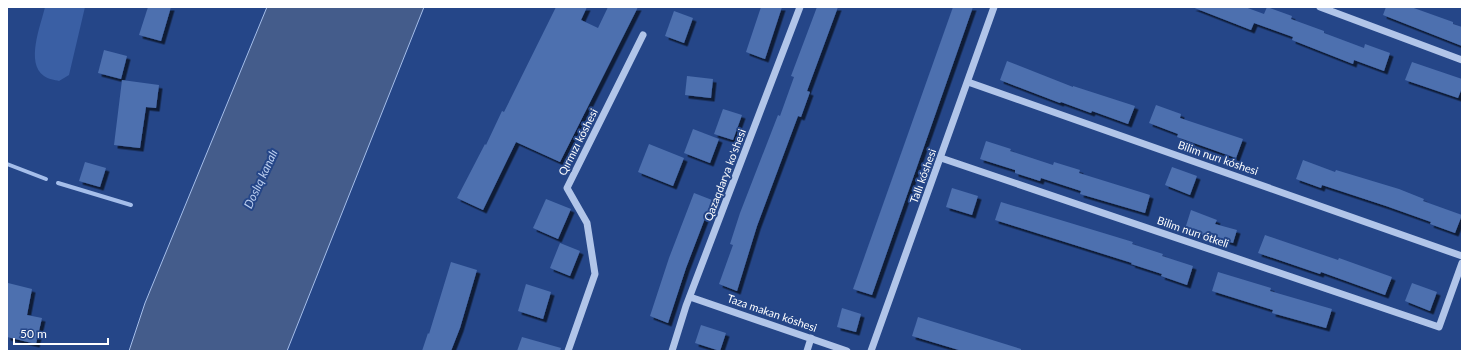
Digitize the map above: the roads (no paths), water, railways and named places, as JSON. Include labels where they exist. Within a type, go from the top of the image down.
[{"type":"street","name":"Qazaqdarya ko'shesi","points":[[672,351],[690,297],[800,7]]},
{"type":"street","name":"Tallı kóshesi","points":[[871,351],[994,7]]},
{"type":"street","points":[[1320,7],[1462,60]]},
{"type":"street","name":"Qırmızı kóshesi","points":[[568,351],[595,274],[587,223],[567,188],[643,36]]},
{"type":"street","name":"Bilim nurı kóshesi","points":[[968,82],[1462,256]]},
{"type":"street","name":"Bilim nurı ótkeli","points":[[941,158],[1439,326],[1462,263]]},
{"type":"street","name":"Taza makan kóshesi","points":[[690,297],[847,351]]},
{"type":"street","points":[[807,351],[811,338]]},
{"type":"water","name":"Doslıq kanalı","points":[[267,7],[424,7],[287,351],[129,351],[145,303]]},
{"type":"waterway","points":[[7,164],[46,179]]},
{"type":"waterway","points":[[58,183],[131,205]]}]
